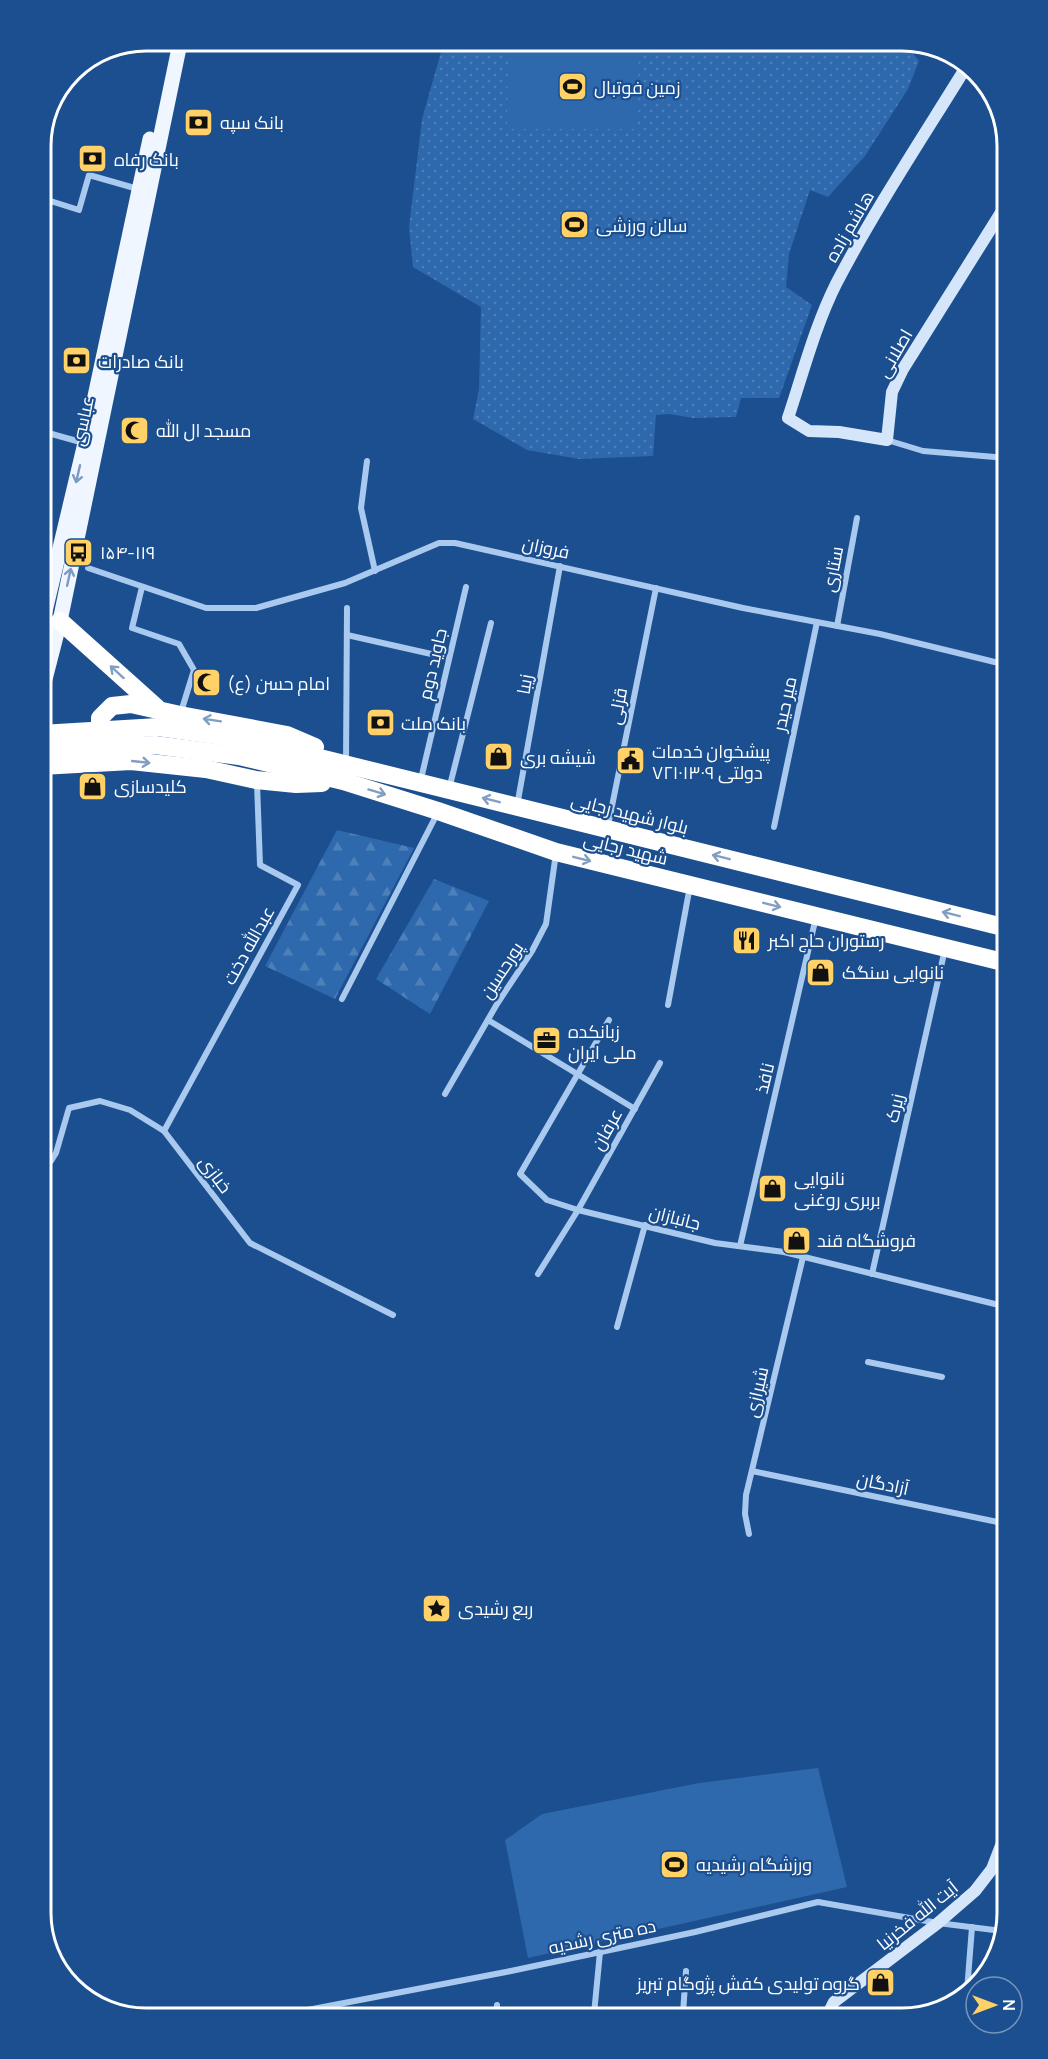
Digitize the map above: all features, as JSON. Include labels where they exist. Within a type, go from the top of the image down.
[{"type":"highway","points":[[60,621],[161,711]]},
{"type":"highway","points":[[107,761],[100,751],[100,718],[112,706],[131,704],[287,735],[321,749],[344,772]]},
{"type":"highway","points":[[51,733],[159,727],[241,748]]},
{"type":"highway","points":[[51,750],[155,745],[241,748]]},
{"type":"highway","name":"شهید رجایی","points":[[241,748],[344,772],[438,811],[556,852],[997,960]]},
{"type":"highway","points":[[51,765],[131,761],[206,769],[256,780],[296,784],[344,772]]},
{"type":"highway","name":"بلوار شهید رجایی","points":[[344,772],[420,783],[997,925]]},
{"type":"main road","name":"عباسى","points":[[51,656],[60,621],[145,191],[169,51]]},
{"type":"main road","name":"عباسى","points":[[51,585],[178,51]]},
{"type":"street","name":"هاشم زاده","points":[[887,440],[839,432],[809,431],[788,418],[820,321],[836,285],[884,200],[963,72]]},
{"type":"street","points":[[51,201],[78,210],[89,175],[145,191]]},
{"type":"street","name":"اصلانی","points":[[887,440],[892,392],[903,369],[997,220]]},
{"type":"street","points":[[51,434],[85,444]]},
{"type":"street","points":[[887,440],[923,451],[997,457]]},
{"type":"street","points":[[367,461],[361,508],[375,571]]},
{"type":"street","name":"ستاری","points":[[837,626],[857,518]]},
{"type":"street","name":"فروزان","points":[[88,568],[206,608],[255,608],[345,583],[439,543],[455,543],[743,608],[880,634],[997,662]]},
{"type":"street","name":"زیبا","points":[[517,807],[560,566]]},
{"type":"street","points":[[142,588],[132,628],[179,644],[194,670],[180,715]]},
{"type":"street","name":"جاوید دوم","points":[[420,783],[466,588]]},
{"type":"street","name":"قزلی","points":[[608,829],[656,588]]},
{"type":"street","points":[[344,772],[347,608]]},
{"type":"street","name":"میر حیدر","points":[[774,827],[817,622]]},
{"type":"street","points":[[449,790],[492,623]]},
{"type":"street","points":[[347,635],[449,658]]},
{"type":"street","name":"عبدالله دخت","points":[[164,1131],[298,885],[260,865],[256,780]]},
{"type":"street","points":[[342,999],[438,811]]},
{"type":"street","name":"پورحسین","points":[[445,1094],[546,924],[556,852]]},
{"type":"street","points":[[668,1005],[690,885]]},
{"type":"street","name":"نافذ","points":[[740,1246],[817,916]]},
{"type":"street","name":"زیرک","points":[[872,1274],[945,948]]},
{"type":"street","points":[[488,1020],[635,1109]]},
{"type":"street","name":"جانبازان","points":[[609,1020],[520,1174],[547,1200],[578,1210],[715,1243],[784,1252],[997,1304]]},
{"type":"street","name":"عرفان","points":[[538,1274],[578,1210],[660,1063]]},
{"type":"street","name":"خبازی","points":[[51,1161],[56,1153],[69,1108],[100,1101],[130,1110],[164,1131],[250,1243],[393,1316]]},
{"type":"street","points":[[617,1327],[645,1226]]},
{"type":"street","name":"شیرازی","points":[[749,1534],[745,1514],[746,1495],[804,1257]]},
{"type":"street","points":[[868,1362],[942,1377]]},
{"type":"street","name":"آزادگان","points":[[752,1471],[997,1522]]},
{"type":"street","name":"آیت الله فخرنیا","points":[[831,2008],[834,2002],[938,1923],[975,1891],[992,1869],[997,1857]]},
{"type":"street","name":"ده متری رشدیه","points":[[317,2008],[695,1932],[818,1902],[938,1923],[995,1930]]},
{"type":"street","points":[[968,1975],[972,1928]]},
{"type":"street","points":[[595,2008],[600,1952]]},
{"type":"street","points":[[684,2008],[686,1971]]},
{"type":"green space","points":[[441,51],[909,51],[919,61],[908,89],[865,156],[828,197],[810,190],[789,254],[786,287],[812,305],[779,398],[741,398],[736,417],[693,418],[669,414],[656,415],[653,456],[579,459],[527,450],[473,419],[479,389],[481,307],[413,267],[409,227],[422,119]]},
{"type":"green space","name":"زمین فوتبال","points":[[508,51],[639,51],[638,129],[507,129]]},
{"type":"green space","points":[[337,830],[414,848],[335,999],[265,966]]},
{"type":"green space","points":[[434,879],[489,901],[430,1014],[376,979]]},
{"type":"green space","name":"ورزشگاه رشیدیه","points":[[818,1768],[847,1887],[528,1958],[505,1840],[542,1814],[699,1783]]},
{"type":"place","name":"زمین فوتبال","points":[[573,87]]},
{"type":"place","name":"بانک سپه","points":[[199,122]]},
{"type":"place","name":"بانک رفاه","points":[[93,159]]},
{"type":"place","name":"سالن ورزشی","points":[[575,225]]},
{"type":"place","name":"بانک صادرات","points":[[77,361]]},
{"type":"place","name":"مسجد ال الله","points":[[135,430]]},
{"type":"place","name":"۱۵۴-۱۱۹","points":[[79,552]]},
{"type":"place","name":"امام حسن (ع)","points":[[206,683]]},
{"type":"place","name":"بانک ملت","points":[[380,723]]},
{"type":"place","name":"شیشه بری","points":[[499,757]]},
{"type":"place","name":"پیشخوان خدمات دولتی ۷۲۱۰۱۳۰۹","points":[[631,761]]},
{"type":"place","name":"کلیدسازی","points":[[93,786]]},
{"type":"place","name":"رستوران حاج اکبر","points":[[747,940]]},
{"type":"place","name":"نانوایی سنگک","points":[[821,972]]},
{"type":"place","name":"زبانکده ملی ایران","points":[[547,1041]]},
{"type":"place","name":"نانوایی بربری روغنی","points":[[773,1188]]},
{"type":"place","name":"فروشگاه قند","points":[[796,1240]]},
{"type":"place","name":"ربع رشیدی","points":[[437,1608]]},
{"type":"place","name":"ورزشگاه رشیدیه","points":[[675,1864]]},
{"type":"place","name":"گروه تولیدی کفش پژوگام تبریز","points":[[881,1983]]}]
